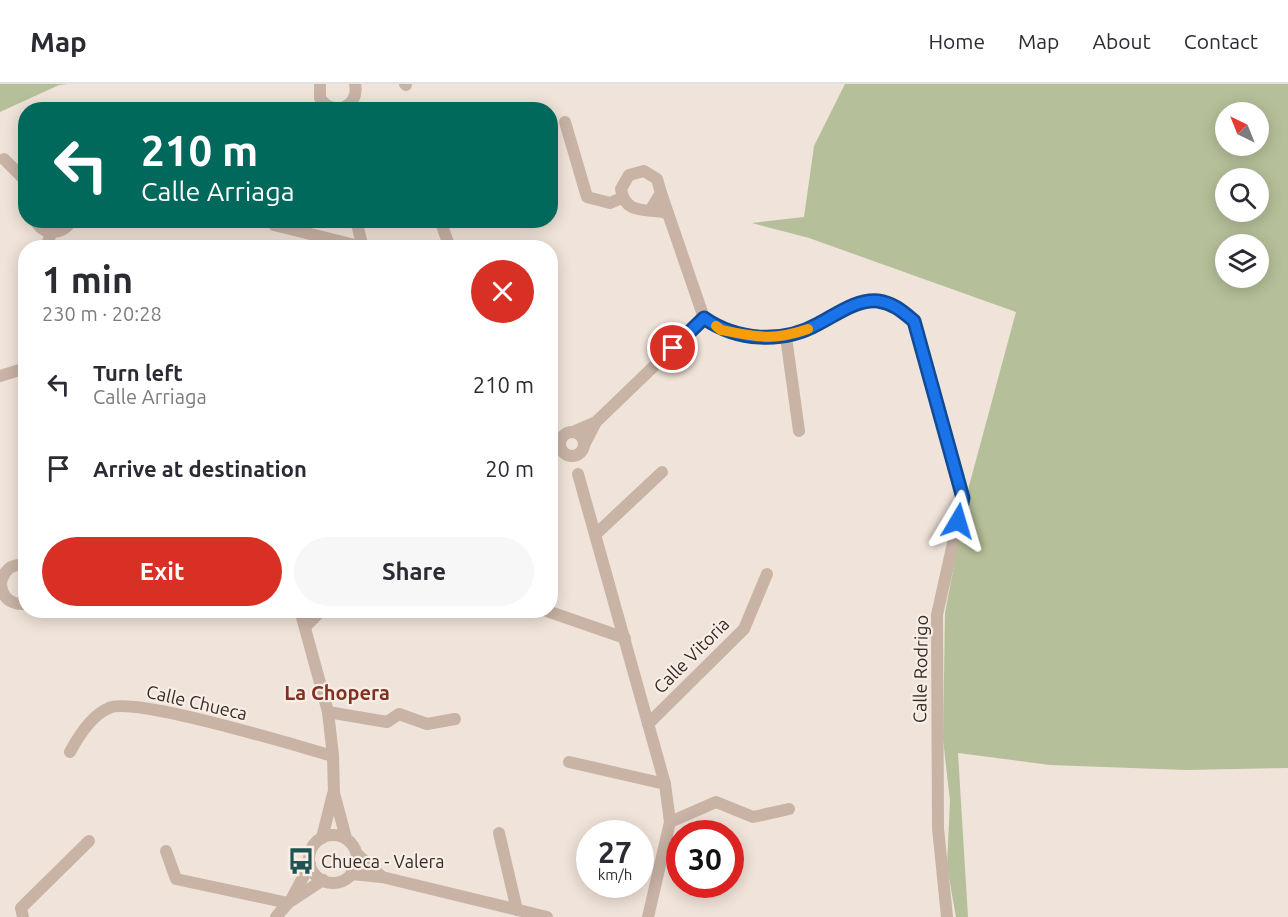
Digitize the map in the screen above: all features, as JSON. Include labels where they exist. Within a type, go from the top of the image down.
[{"type":"street","points":[[320,84],[320,98],[324,102]]},
{"type":"street","points":[[351,102],[356,94],[355,84]]},
{"type":"street","points":[[565,122],[587,196],[610,203],[622,198]]},
{"type":"street","points":[[4,159],[18,173]]},
{"type":"street","points":[[564,452],[560,441],[569,434],[596,422],[704,318],[660,185],[651,174],[636,172],[624,181],[622,198]]},
{"type":"street","points":[[651,208],[661,193]]},
{"type":"street","points":[[622,198],[634,210],[651,208],[668,213]]},
{"type":"street","points":[[42,228],[51,233],[67,228]]},
{"type":"street","points":[[286,228],[335,240]]},
{"type":"street","points":[[49,240],[51,233]]},
{"type":"street","name":"Calle Rodrigo","points":[[704,318],[721,330],[763,337],[786,337],[815,326],[851,306],[876,301],[897,306],[914,321],[963,498],[937,615],[938,828],[947,917]]},
{"type":"street","points":[[786,337],[799,431]]},
{"type":"street","points":[[0,376],[18,370]]},
{"type":"street","name":"Calle Vitoria","points":[[578,474],[583,448],[596,422]]},
{"type":"street","points":[[558,435],[581,436],[583,448],[575,456],[558,449]]},
{"type":"street","name":"Calle Vitoria","points":[[564,452],[578,474],[596,534],[665,784],[670,820]]},
{"type":"street","points":[[596,534],[662,472]]},
{"type":"street","points":[[18,564],[8,568],[0,582],[5,597],[11,602],[18,603]]},
{"type":"street","name":"Calle Vitoria","points":[[648,724],[744,629],[766,574]]},
{"type":"street","points":[[558,615],[625,638]]},
{"type":"street","points":[[302,618],[328,712],[334,793],[346,838],[357,854],[382,878]]},
{"type":"street","points":[[305,627],[314,618]]},
{"type":"street","name":"Calle Chueca","points":[[70,752],[81,733],[109,708],[131,705],[233,728],[333,756]]},
{"type":"street","points":[[328,712],[387,722],[399,714],[427,724],[455,719]]},
{"type":"street","points":[[569,762],[665,784]]},
{"type":"street","points":[[322,838],[334,793]]},
{"type":"street","points":[[674,820],[716,801],[753,817],[789,809]]},
{"type":"street","points":[[499,833],[517,910]]},
{"type":"street","points":[[276,917],[288,903],[310,864],[312,849],[322,838],[330,835],[346,838]]},
{"type":"street","name":"Calle Vitoria","points":[[648,917],[666,839]]},
{"type":"street","points":[[23,917],[21,908],[89,841]]},
{"type":"street","points":[[166,851],[176,879],[288,903],[323,880],[341,881],[351,874],[357,854]]},
{"type":"street","points":[[310,864],[323,880]]},
{"type":"street","points":[[351,874],[382,878],[547,917]]},
{"type":"green space","points":[[0,84],[68,84],[59,85],[0,112]]},
{"type":"green space","points":[[845,84],[1288,84],[1288,768],[1186,770],[1050,765],[958,753],[968,917],[956,917],[947,866],[950,801],[943,739],[945,613],[969,486],[1016,312],[809,238],[752,223],[804,217],[814,146]]},
{"type":"slow traffic","points":[[716,326],[721,330],[763,337],[786,337],[808,329]]},
{"type":"place","name":"Chueca - Valera","points":[[301,861]]},
{"type":"district","name":"La Chopera","points":[[337,692]]},
{"type":"route","points":[[673,348],[704,318],[721,330],[763,337],[786,337],[815,326],[851,306],[876,301],[897,306],[914,321],[963,498],[958,521]]}]
